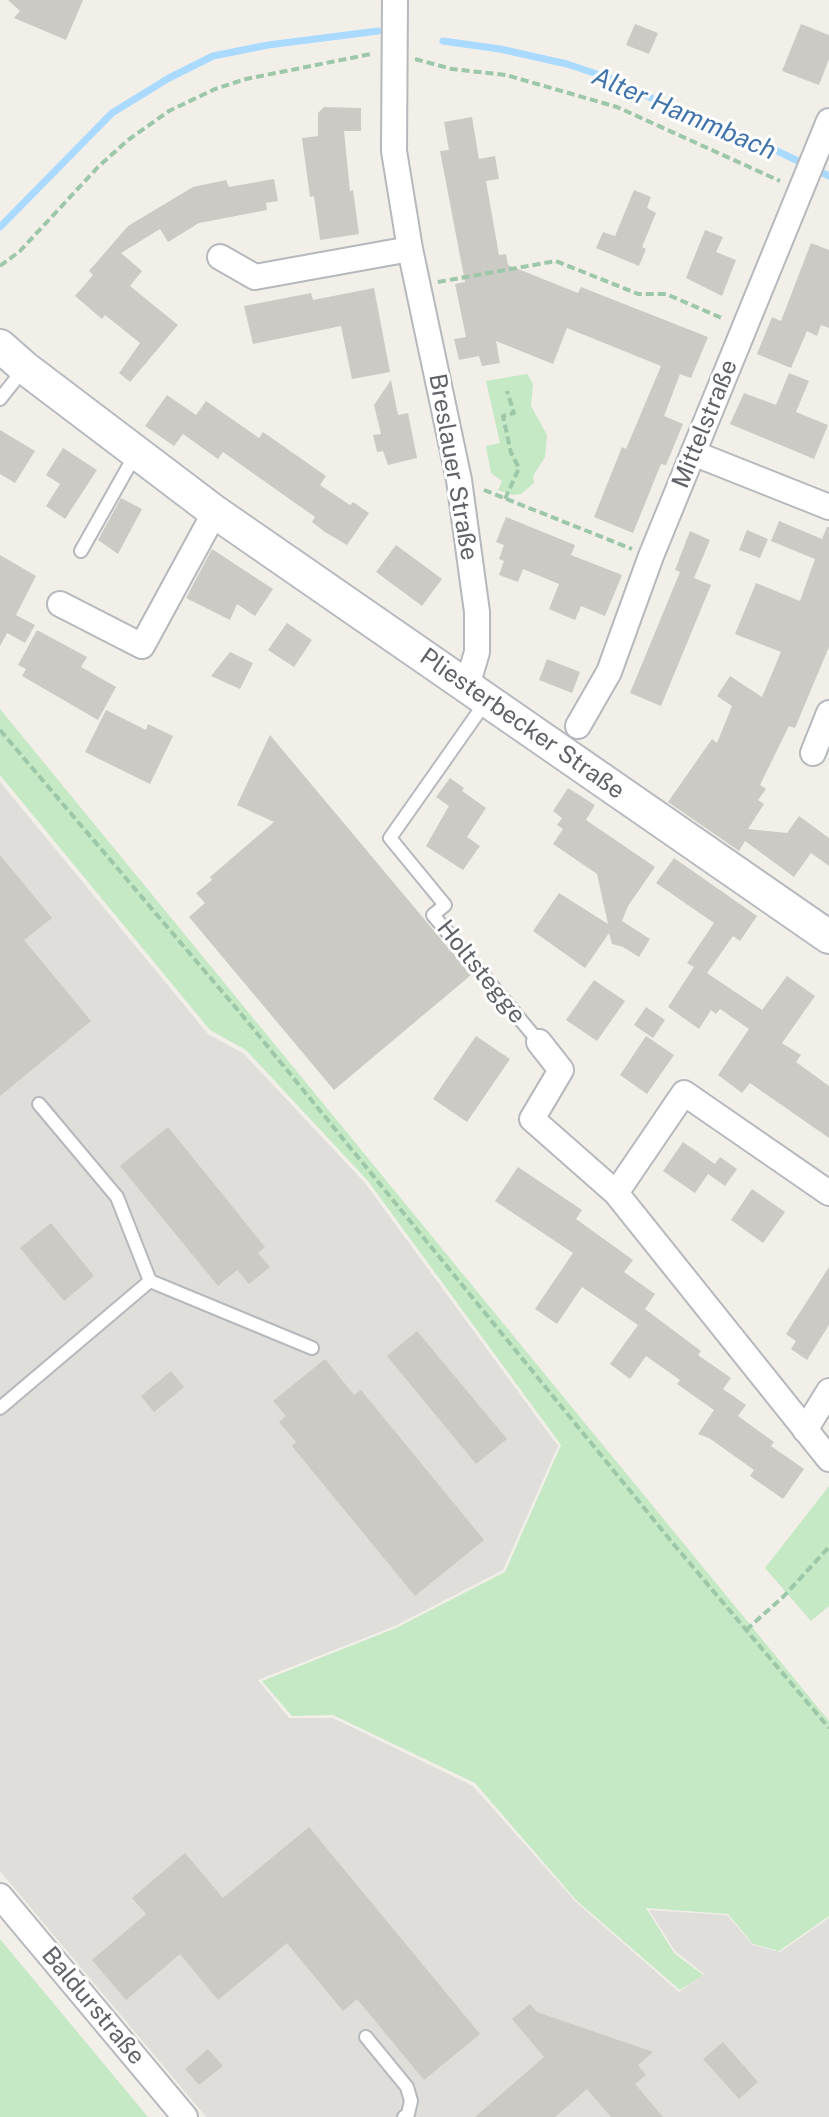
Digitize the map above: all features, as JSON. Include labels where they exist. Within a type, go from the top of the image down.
[{"type":"main road","name":"Pliesterbecker Straße","points":[[0,346],[215,512],[829,937]]},
{"type":"street","name":"Breslauer Straße","points":[[395,0],[392,53],[394,151],[417,286],[459,480],[477,612],[477,693]]},
{"type":"street","name":"Mittelstraße","points":[[578,726],[609,672],[651,556],[826,128]]},
{"type":"street","points":[[220,257],[255,277],[410,249]]},
{"type":"street","points":[[693,453],[829,507]]},
{"type":"street","points":[[60,604],[142,646],[215,512]]},
{"type":"street","points":[[813,753],[829,713]]},
{"type":"street","name":"Holtstegge","points":[[539,1042],[561,1070],[532,1119],[616,1193],[829,1459]]},
{"type":"street","points":[[616,1193],[684,1093],[829,1193]]},
{"type":"street","points":[[805,1430],[829,1391]]},
{"type":"street","name":"Baldurstraße","points":[[0,1896],[185,2117]]},
{"type":"lane","points":[[0,399],[25,368]]},
{"type":"lane","points":[[81,551],[137,452]]},
{"type":"lane","name":"Holtstegge","points":[[477,693],[390,838],[445,905],[433,915],[539,1042]]},
{"type":"lane","points":[[39,1104],[117,1197],[150,1281],[312,1348]]},
{"type":"lane","points":[[3,1401],[150,1281]]},
{"type":"lane","points":[[366,2037],[407,2087],[411,2101],[408,2114],[404,2117]]},
{"type":"path","points":[[0,266],[20,251],[98,167],[128,140],[169,111],[215,89],[246,79],[321,66],[362,55],[392,53],[452,69],[506,75],[617,107],[804,185]]},
{"type":"path","points":[[417,286],[556,261],[638,294],[666,294],[745,327]]},
{"type":"path","points":[[505,499],[519,468],[511,453],[503,416],[514,413],[507,391]]},
{"type":"path","points":[[459,480],[651,556]]},
{"type":"path","points":[[0,730],[242,1015],[829,1728]]},
{"type":"path","points":[[746,1630],[784,1596],[829,1547]]},
{"type":"shaded area","points":[[0,782],[208,1034],[244,1054],[365,1183],[558,1446],[503,1570],[395,1626],[258,1680],[289,1718],[333,1718],[473,1786],[576,1902],[679,1992],[704,1974],[675,1951],[649,1910],[727,1915],[753,1945],[780,1952],[829,1918],[829,2117],[206,2117],[0,1871]]},
{"type":"green space","points":[[527,374],[533,384],[531,406],[547,435],[545,457],[533,476],[534,483],[521,494],[512,495],[498,490],[502,481],[491,473],[486,446],[500,443],[486,381]]},
{"type":"green space","points":[[0,709],[829,1721],[829,1916],[779,1951],[753,1944],[728,1914],[646,1908],[674,1953],[703,1975],[680,1990],[577,1901],[475,1783],[333,1715],[292,1716],[262,1681],[396,1628],[505,1572],[561,1445],[368,1181],[246,1050],[210,1030],[0,775]]},
{"type":"green space","points":[[829,1486],[829,1606],[811,1621],[765,1568]]},
{"type":"green space","points":[[0,1939],[148,2117],[0,2117]]},
{"type":"building","points":[[8,0],[83,0],[66,40],[14,18],[20,11]]},
{"type":"building","points":[[635,24],[658,33],[649,54],[626,45]]},
{"type":"building","points":[[801,24],[829,35],[829,59],[819,85],[782,71]]},
{"type":"building","points":[[324,107],[361,108],[361,131],[344,131],[350,191],[353,190],[359,234],[320,240],[302,138],[318,136],[318,113]]},
{"type":"building","points":[[472,117],[479,159],[495,156],[499,179],[486,181],[499,255],[506,254],[508,265],[578,293],[581,287],[708,337],[691,378],[680,374],[664,416],[683,424],[666,465],[661,464],[633,533],[594,517],[622,447],[626,449],[661,366],[567,328],[553,364],[496,341],[500,363],[482,366],[479,356],[459,360],[454,339],[466,337],[455,284],[465,282],[440,151],[449,150],[444,122]]},
{"type":"building","points":[[274,179],[278,201],[266,203],[267,210],[199,223],[168,242],[160,229],[121,253],[142,271],[130,286],[178,325],[130,382],[119,373],[140,343],[105,315],[102,319],[75,296],[93,275],[89,271],[128,226],[193,187],[226,180],[229,187]]},
{"type":"building","points":[[634,190],[651,197],[647,208],[656,213],[642,247],[646,249],[639,266],[596,248],[603,232],[615,236]]},
{"type":"building","points":[[705,230],[723,237],[716,252],[736,260],[722,296],[686,278]]},
{"type":"building","points":[[811,243],[829,250],[829,328],[821,325],[817,336],[807,331],[791,368],[757,354],[772,317],[781,321]]},
{"type":"building","points":[[374,288],[390,372],[352,379],[341,326],[253,344],[244,306],[311,293],[313,300]]},
{"type":"building","points":[[789,373],[809,381],[796,412],[828,425],[814,459],[730,424],[744,393],[776,405]]},
{"type":"building","points":[[391,380],[398,415],[408,413],[417,458],[388,465],[383,451],[377,452],[373,435],[381,434],[374,405]]},
{"type":"building","points":[[167,395],[196,415],[206,401],[259,438],[263,432],[326,476],[320,485],[350,505],[353,502],[369,513],[347,545],[312,522],[315,517],[223,452],[218,459],[183,434],[174,446],[145,426]]},
{"type":"building","points":[[0,430],[35,451],[15,483],[0,474]]},
{"type":"building","points":[[63,448],[97,470],[65,519],[46,506],[60,484],[46,475]]},
{"type":"building","points":[[121,498],[142,509],[118,554],[98,540]]},
{"type":"building","points":[[506,517],[575,545],[571,555],[622,575],[605,616],[581,606],[575,620],[549,609],[559,584],[523,569],[518,582],[499,575],[504,561],[499,559],[504,545],[496,542]]},
{"type":"building","points":[[779,521],[822,539],[829,527],[829,647],[795,728],[789,726],[760,785],[766,789],[758,800],[764,804],[748,829],[787,833],[799,816],[829,838],[829,866],[811,853],[794,877],[745,841],[739,851],[668,802],[712,739],[717,743],[732,706],[717,696],[730,676],[762,697],[781,652],[735,634],[756,583],[800,601],[815,559],[771,541]]},
{"type":"building","points":[[747,530],[768,539],[760,558],[739,550]]},
{"type":"building","points":[[690,531],[710,540],[694,578],[711,585],[661,706],[630,693],[680,572],[675,570]]},
{"type":"building","points":[[396,545],[442,579],[422,606],[376,572]]},
{"type":"building","points":[[212,549],[273,589],[255,616],[237,604],[230,620],[186,598]]},
{"type":"building","points":[[0,555],[36,576],[16,615],[35,625],[25,643],[7,633],[0,646]]},
{"type":"building","points":[[287,623],[312,640],[294,667],[268,650]]},
{"type":"building","points":[[37,630],[87,657],[81,667],[116,687],[98,720],[22,676],[26,669],[18,665]]},
{"type":"building","points":[[230,652],[253,663],[240,689],[211,676]]},
{"type":"building","points":[[547,659],[580,672],[572,693],[539,680]]},
{"type":"building","points":[[106,710],[146,730],[148,724],[173,736],[150,784],[85,752]]},
{"type":"building","points":[[270,735],[471,975],[334,1090],[189,917],[205,903],[196,893],[212,880],[210,877],[274,822],[237,805]]},
{"type":"building","points":[[450,778],[486,808],[467,837],[480,846],[463,870],[426,846],[449,806],[436,797]]},
{"type":"building","points":[[568,788],[595,805],[586,820],[655,867],[628,906],[622,921],[650,939],[639,957],[612,944],[609,933],[585,968],[533,931],[559,893],[608,924],[597,874],[553,844],[563,829],[557,825],[562,818],[553,811]]},
{"type":"building","points":[[0,855],[52,918],[24,940],[91,1021],[0,1096]]},
{"type":"building","points":[[674,858],[757,916],[740,941],[733,936],[707,973],[762,1010],[787,976],[815,996],[782,1043],[801,1055],[796,1062],[829,1086],[829,1138],[750,1083],[742,1093],[718,1075],[749,1029],[720,1009],[716,1014],[711,1010],[699,1029],[668,1007],[694,967],[687,963],[714,923],[656,883]]},
{"type":"building","points":[[594,980],[625,1001],[597,1041],[566,1020]]},
{"type":"building","points":[[646,1007],[665,1020],[653,1038],[634,1025]]},
{"type":"building","points":[[476,1036],[510,1059],[467,1122],[433,1099]]},
{"type":"building","points":[[646,1036],[674,1055],[647,1094],[620,1075]]},
{"type":"building","points":[[168,1127],[265,1247],[258,1253],[270,1267],[249,1284],[237,1270],[218,1286],[120,1166]]},
{"type":"building","points":[[683,1142],[715,1164],[720,1157],[737,1169],[725,1186],[708,1174],[695,1193],[663,1171]]},
{"type":"building","points":[[518,1167],[582,1210],[576,1219],[633,1260],[624,1272],[655,1294],[645,1309],[701,1351],[698,1355],[731,1378],[723,1389],[746,1405],[738,1416],[774,1442],[771,1446],[804,1469],[783,1499],[750,1476],[754,1470],[709,1438],[698,1434],[714,1410],[677,1384],[680,1380],[646,1356],[630,1379],[610,1364],[638,1325],[582,1287],[557,1324],[535,1309],[573,1253],[495,1201]]},
{"type":"building","points":[[752,1189],[785,1212],[763,1243],[731,1220]]},
{"type":"building","points":[[51,1223],[94,1276],[64,1301],[20,1248]]},
{"type":"building","points":[[829,1267],[829,1325],[807,1360],[791,1349],[796,1341],[786,1334]]},
{"type":"building","points":[[417,1331],[507,1439],[476,1464],[387,1356]]},
{"type":"building","points":[[325,1359],[354,1395],[361,1390],[484,1540],[415,1596],[292,1446],[296,1442],[279,1422],[286,1416],[273,1401]]},
{"type":"building","points":[[171,1371],[184,1387],[154,1412],[141,1396]]},
{"type":"building","points":[[309,1827],[480,2034],[424,2080],[357,1999],[343,2011],[287,1943],[218,2000],[180,1954],[126,2000],[92,1960],[146,1914],[132,1898],[185,1853],[223,1898]]},
{"type":"building","points":[[530,2004],[537,2012],[653,2052],[638,2065],[646,2075],[635,2084],[663,2117],[611,2117],[587,2089],[555,2117],[475,2117],[544,2057],[512,2019]]},
{"type":"building","points":[[723,2042],[758,2082],[739,2099],[703,2059]]},
{"type":"building","points":[[208,2049],[223,2066],[199,2085],[185,2069]]},
{"type":"waterway","name":"Alter Hammbach","points":[[0,227],[112,113],[169,78],[213,56],[268,45],[378,31]]},
{"type":"waterway","name":"Alter Hammbach","points":[[443,41],[500,49],[567,64],[618,81],[669,107],[771,148],[829,176]]}]
